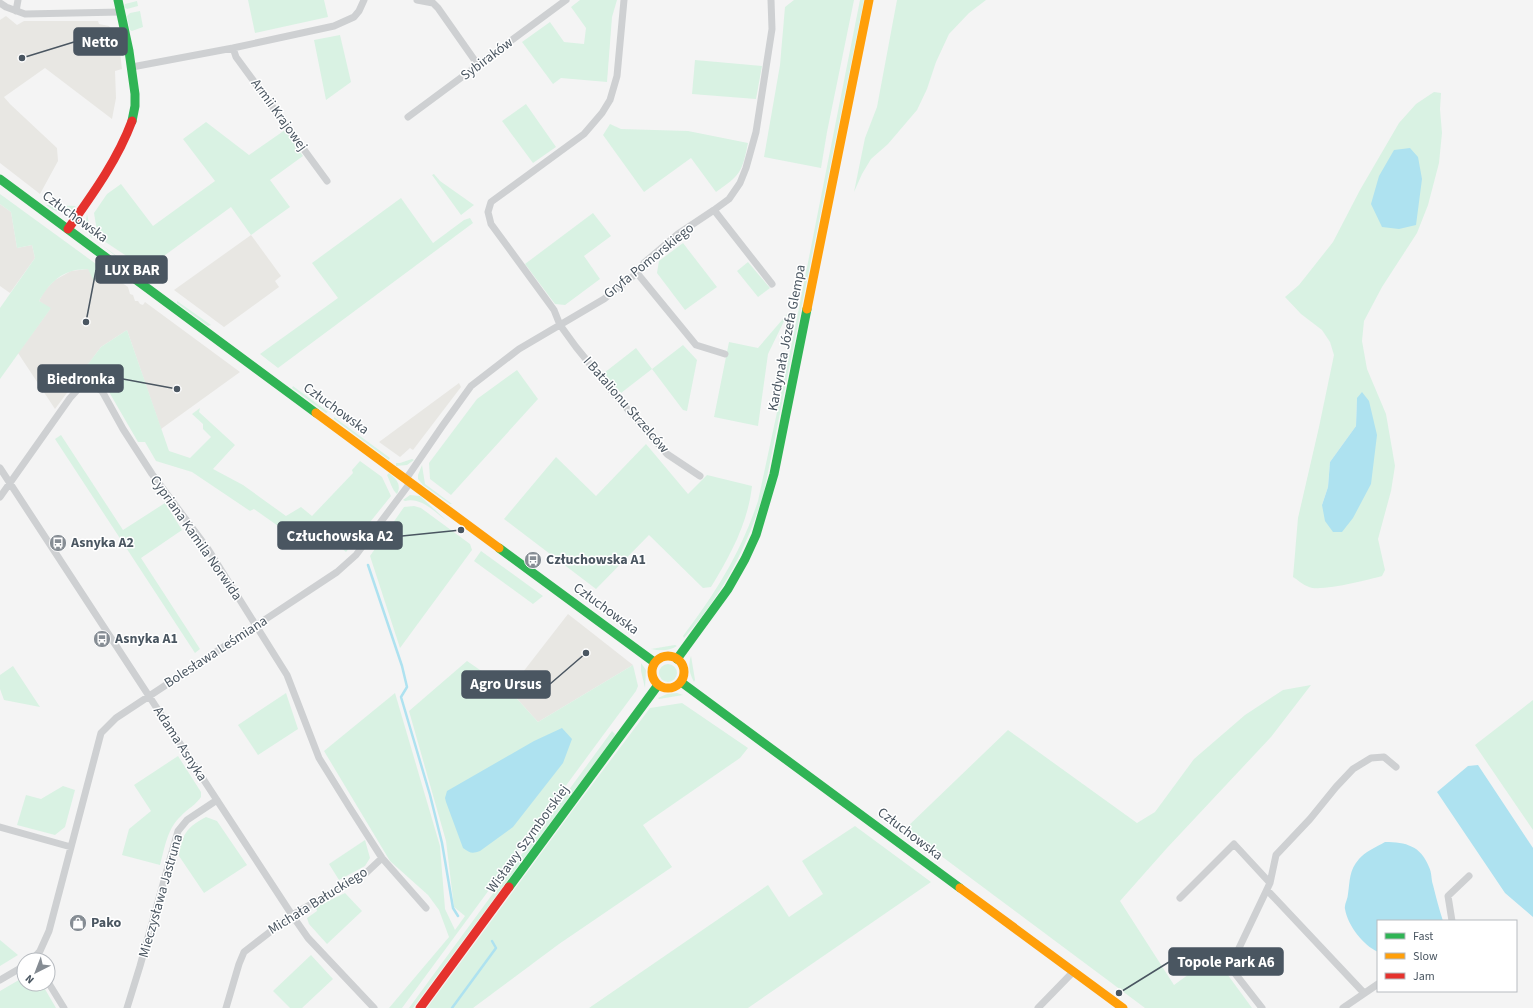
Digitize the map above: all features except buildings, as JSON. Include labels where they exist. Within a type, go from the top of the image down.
[{"type":"main road","points":[[68,229],[108,169],[125,138],[135,106],[132,67],[128,42],[118,0]]},
{"type":"main road","name":"Kardynała Józefa Glempa","points":[[677,659],[719,602],[742,564],[753,543],[766,508],[869,0]]},
{"type":"main road","name":"Człuchowska","points":[[0,180],[654,662]]},
{"type":"main road","points":[[666,656],[677,659],[682,664],[684,670],[681,682],[668,689],[658,686],[652,676],[651,671],[654,662],[657,659],[666,656]]},
{"type":"main road","name":"Człuchowska","points":[[681,682],[1123,1008]]},
{"type":"main road","name":"Wisławy Szymborskiej","points":[[420,1008],[658,686]]},
{"type":"street","points":[[16,11],[18,0]]},
{"type":"street","points":[[132,67],[233,48],[341,24],[354,17],[359,12],[364,0]]},
{"type":"street","points":[[417,0],[433,4],[438,8],[478,65]]},
{"type":"street","name":"Sybiraków","points":[[408,117],[566,0]]},
{"type":"street","name":"I Batalionu Strzelców","points":[[624,0],[617,76],[610,100],[602,113],[584,134],[491,202],[488,212],[491,224],[554,310],[560,325],[576,347],[615,395],[667,454],[700,476]]},
{"type":"street","name":"Gryfa Pomorskiego","points":[[408,481],[443,425],[471,386],[520,349],[604,299],[637,273],[644,263],[678,234],[729,199],[740,183],[756,132],[763,84],[769,58],[772,29],[771,0]]},
{"type":"street","points":[[0,3],[6,7],[25,14],[121,12]]},
{"type":"street","name":"Armii Krajowej","points":[[233,48],[236,57],[327,182]]},
{"type":"street","points":[[714,210],[772,284]]},
{"type":"street","points":[[637,273],[696,346],[725,354]]},
{"type":"street","name":"Cypriana Kamila Norwida","points":[[10,485],[70,398],[80,386],[97,386],[102,391],[123,429],[152,474],[208,550],[287,675],[319,758],[382,858],[426,908]]},
{"type":"street","name":"Adama Asnyka","points":[[0,468],[292,915],[308,938],[374,1008]]},
{"type":"street","name":"Bolesława Leśmiana","points":[[38,952],[49,931],[101,733],[116,718],[337,572],[356,555],[408,481]]},
{"type":"street","points":[[0,497],[10,485]]},
{"type":"street","points":[[1262,1008],[1230,967],[1269,887],[1276,855],[1310,819],[1353,769],[1371,758],[1384,757],[1396,767]]},
{"type":"street","name":"Mieczysława Jastruna","points":[[127,1008],[178,831],[187,820],[217,800]]},
{"type":"street","points":[[0,827],[71,847]]},
{"type":"street","points":[[1180,898],[1234,844],[1269,887],[1364,993]]},
{"type":"street","name":"Michała Bałuckiego","points":[[226,1008],[244,952],[292,915],[366,872],[382,858]]},
{"type":"street","points":[[1452,920],[1448,896],[1469,876]]},
{"type":"street","points":[[0,980],[16,971]]},
{"type":"street","points":[[1038,1008],[1073,972]]},
{"type":"street","points":[[1343,1008],[1377,985]]},
{"type":"street","points":[[54,992],[64,1008]]},
{"type":"shaded area","points":[[6,16],[17,25],[24,21],[98,21],[99,24],[109,26],[116,35],[120,52],[122,69],[115,71],[116,98],[112,119],[45,68],[4,97],[57,148],[58,161],[40,194],[0,163],[0,20]]},
{"type":"shaded area","points":[[0,204],[11,212],[17,248],[32,245],[35,258],[10,293],[0,286]]},
{"type":"shaded area","points":[[251,235],[281,276],[275,281],[279,287],[224,327],[174,290]]},
{"type":"shaded area","points":[[88,269],[107,276],[106,272],[128,287],[130,294],[133,295],[135,301],[138,301],[143,305],[145,302],[240,372],[161,429],[127,330],[101,347],[55,409],[18,353],[50,309],[39,301],[45,290],[55,280],[71,271]]},
{"type":"shaded area","points":[[459,383],[461,387],[413,450],[410,448],[400,457],[379,442]]},
{"type":"shaded area","points":[[568,614],[633,665],[538,722],[509,690]]},
{"type":"green space","points":[[248,0],[324,0],[328,17],[255,33]]},
{"type":"green space","points":[[580,0],[617,0],[612,17],[607,82],[561,78],[553,84],[522,42],[550,22],[564,42],[584,44],[586,28],[571,7]]},
{"type":"green space","points":[[794,0],[854,0],[821,168],[764,157],[780,65],[785,7]]},
{"type":"green space","points":[[860,0],[864,0],[764,492],[750,532],[732,570],[711,604],[684,638],[683,636],[707,603],[726,572],[743,538],[758,501],[794,333]]},
{"type":"green space","points":[[897,0],[986,0],[969,13],[949,34],[917,110],[888,144],[871,159],[854,192],[865,138],[877,107]]},
{"type":"green space","points":[[137,1],[138,6],[127,9],[124,7],[125,4]]},
{"type":"green space","points":[[140,11],[143,27],[132,31],[130,30],[127,16],[130,13]]},
{"type":"green space","points":[[340,35],[351,82],[326,100],[314,40]]},
{"type":"green space","points":[[695,60],[762,66],[756,99],[692,94]]},
{"type":"green space","points":[[1434,92],[1441,93],[1440,109],[1442,133],[1439,163],[1428,205],[1417,233],[1382,287],[1364,321],[1362,341],[1367,369],[1386,414],[1395,466],[1391,491],[1378,539],[1385,570],[1382,576],[1356,583],[1323,588],[1309,587],[1293,577],[1298,518],[1334,355],[1330,342],[1322,330],[1301,314],[1285,297],[1299,285],[1333,242],[1360,190],[1399,123],[1416,104]],"holes":[[[1357,398],[1371,484],[1322,505],[1328,487],[1330,462],[1356,426]]]},
{"type":"green space","points":[[526,104],[556,147],[533,163],[502,121]]},
{"type":"green space","points":[[206,122],[249,155],[285,130],[303,156],[270,180],[290,207],[251,235],[231,207],[146,269],[98,237],[94,213],[107,194],[121,184],[153,226],[215,181],[183,139]]},
{"type":"green space","points":[[610,124],[621,129],[688,131],[748,143],[744,161],[739,172],[716,192],[691,158],[644,192],[603,135]]},
{"type":"green space","points":[[434,174],[440,181],[474,205],[461,215],[432,175]]},
{"type":"green space","points":[[0,194],[103,269],[107,276],[94,281],[88,269],[76,270],[67,273],[52,283],[39,301],[51,308],[0,379],[0,308],[35,258],[32,245],[17,248],[11,212],[0,204]]},
{"type":"green space","points":[[401,198],[433,243],[464,220],[470,218],[473,223],[278,368],[260,354],[338,298],[312,263]]},
{"type":"green space","points":[[46,205],[76,206],[69,211],[61,212]]},
{"type":"green space","points":[[593,213],[611,236],[584,256],[600,279],[565,305],[555,304],[525,264]]},
{"type":"green space","points":[[87,214],[92,239],[85,227]]},
{"type":"green space","points":[[99,243],[151,281],[146,280]]},
{"type":"green space","points":[[683,243],[717,287],[685,310],[657,273],[659,261]]},
{"type":"green space","points":[[748,262],[770,288],[758,297],[737,271]]},
{"type":"green space","points":[[177,301],[211,325],[208,326],[177,303]]},
{"type":"green space","points":[[788,313],[768,354],[758,426],[714,417],[729,342],[758,348]]},
{"type":"green space","points":[[127,330],[169,451],[190,458],[211,437],[203,429],[203,424],[192,414],[200,408],[199,412],[235,445],[213,469],[243,485],[286,516],[301,507],[312,516],[353,473],[352,470],[360,461],[382,477],[391,496],[346,552],[334,542],[288,533],[254,509],[250,511],[192,472],[156,461],[145,442],[138,442],[105,385],[90,378],[76,380],[101,347]]},
{"type":"green space","points":[[683,345],[697,360],[687,411],[683,410],[652,369]]},
{"type":"green space","points":[[636,348],[652,369],[621,393],[604,373]]},
{"type":"green space","points":[[517,370],[538,399],[451,495],[430,479],[429,463],[477,399]]},
{"type":"green space","points":[[293,386],[328,412],[326,413],[292,388]]},
{"type":"green space","points":[[334,417],[390,458],[389,460],[334,419]]},
{"type":"green space","points":[[61,435],[123,530],[165,503],[182,530],[141,558],[200,649],[195,653],[55,439]]},
{"type":"green space","points":[[646,444],[688,494],[707,475],[752,486],[747,513],[737,539],[711,587],[703,588],[649,535],[596,589],[504,519],[556,457],[596,496]]},
{"type":"green space","points":[[412,459],[414,460],[407,465],[396,466],[396,463]]},
{"type":"green space","points":[[422,465],[425,484],[452,504],[423,485],[418,479]]},
{"type":"green space","points":[[389,473],[399,485],[397,494],[392,488],[387,475]]},
{"type":"green space","points":[[410,495],[420,496],[448,522],[434,510],[417,501],[403,500]]},
{"type":"green space","points":[[414,506],[421,508],[470,544],[472,550],[400,648],[370,556],[404,507]]},
{"type":"green space","points":[[481,551],[543,596],[533,604],[474,561]]},
{"type":"green space","points":[[675,645],[677,646],[668,650],[651,649]]},
{"type":"green space","points":[[691,656],[695,680],[694,682],[690,669]]},
{"type":"green space","points":[[467,661],[509,690],[538,722],[633,665],[638,686],[636,691],[402,1008],[389,1008],[449,937],[439,910],[428,895],[390,861],[324,751],[395,693],[440,846],[445,909],[455,930],[465,916],[454,907],[446,841],[409,711]]},
{"type":"green space","points":[[641,663],[646,670],[645,688],[641,671]]},
{"type":"green space","points":[[668,664],[674,667],[677,673],[674,679],[668,682],[662,679],[659,673],[662,667]]},
{"type":"green space","points":[[13,666],[40,707],[4,700],[0,689],[0,675]]},
{"type":"green space","points":[[1311,685],[1271,737],[1167,848],[1120,901],[1174,985],[1214,956],[1252,1008],[1145,1008],[905,829],[1008,730],[1137,823],[1155,812],[1194,759],[1245,715],[1283,690]]},
{"type":"green space","points":[[286,693],[298,729],[258,755],[238,725]]},
{"type":"green space","points":[[677,693],[683,695],[658,698],[667,694]]},
{"type":"green space","points":[[1533,700],[1533,830],[1475,745]]},
{"type":"green space","points":[[682,703],[748,748],[740,758],[643,825],[672,867],[559,944],[473,1008],[427,1008],[650,708]]},
{"type":"green space","points":[[612,731],[615,734],[614,737],[413,1008],[409,1008]]},
{"type":"green space","points":[[178,756],[201,792],[201,797],[176,821],[167,839],[160,865],[122,855],[129,829],[151,811],[134,785]]},
{"type":"green space","points":[[63,786],[75,790],[65,827],[55,835],[17,825],[26,795],[41,799]]},
{"type":"green space","points":[[206,817],[217,821],[247,865],[204,893],[179,856],[186,832],[194,824]]},
{"type":"green space","points":[[855,826],[931,882],[748,1008],[589,1008],[768,885],[789,917],[823,894],[802,861]]},
{"type":"green space","points":[[365,840],[370,858],[365,866],[339,880],[329,864]]},
{"type":"green space","points":[[345,893],[362,911],[327,944],[309,924],[307,918],[317,911],[316,907]]},
{"type":"green space","points":[[0,940],[16,953],[16,956],[0,966]]},
{"type":"green space","points":[[311,955],[333,979],[302,1008],[290,1008],[273,991]]},
{"type":"green space","points":[[16,982],[16,992],[47,992],[56,1008],[0,1008],[0,991]]},
{"type":"water","points":[[1410,148],[1418,157],[1422,179],[1416,225],[1399,229],[1382,227],[1371,204],[1379,176],[1394,150]]},
{"type":"water","points":[[1362,392],[1369,401],[1377,435],[1371,484],[1353,518],[1342,532],[1333,532],[1325,521],[1322,505],[1328,487],[1330,462],[1356,426],[1357,398]]},
{"type":"water","points":[[562,728],[572,739],[563,763],[513,827],[480,851],[471,852],[463,848],[446,802],[445,798],[447,791],[534,741]]},
{"type":"water","points":[[1478,765],[1533,848],[1533,917],[1505,893],[1437,792],[1468,766]]},
{"type":"water","points":[[1385,842],[1400,843],[1412,847],[1422,854],[1430,869],[1432,883],[1443,920],[1377,920],[1377,952],[1367,945],[1357,934],[1349,922],[1345,907],[1353,867],[1364,854]]},
{"type":"waterway","points":[[368,565],[402,666],[407,687],[401,697],[430,795],[442,843],[453,908],[458,916]]},
{"type":"waterway","points":[[452,1008],[496,948],[492,941]]},
{"type":"traffic: fast","points":[[118,0],[129,51],[135,94],[135,106],[132,121]]},
{"type":"traffic: fast","points":[[0,179],[316,413]]},
{"type":"traffic: fast","points":[[677,659],[728,589],[745,559],[756,535],[774,474],[807,309]]},
{"type":"traffic: fast","points":[[499,548],[654,662]]},
{"type":"traffic: fast","points":[[681,682],[960,888]]},
{"type":"traffic: fast","points":[[509,887],[658,685]]},
{"type":"traffic: slow","points":[[807,309],[869,0]]},
{"type":"traffic: slow","points":[[316,413],[499,548]]},
{"type":"traffic: slow","points":[[665,656],[671,656],[680,660],[684,672],[680,684],[671,688],[665,688],[656,684],[652,675],[652,669],[656,660],[665,656]]},
{"type":"traffic: slow","points":[[960,888],[1123,1008]]},
{"type":"traffic: jam","points":[[68,229],[111,164],[132,121]]},
{"type":"traffic: jam","points":[[420,1008],[509,887]]},
{"type":"place","name":"Netto","points":[[22,58]]},
{"type":"place","name":"LUX BAR","points":[[86,322]]},
{"type":"place","name":"Biedronka","points":[[177,389]]},
{"type":"place","name":"Człuchowska A2","points":[[461,530]]},
{"type":"place","name":"Asnyka A2","points":[[58,543]]},
{"type":"place","name":"Człuchowska A1","points":[[533,560]]},
{"type":"place","name":"Asnyka A1","points":[[102,639]]},
{"type":"place","name":"Agro Ursus","points":[[586,653]]},
{"type":"place","name":"Pako","points":[[78,923]]},
{"type":"place","name":"Topole Park A6","points":[[1119,993]]}]
